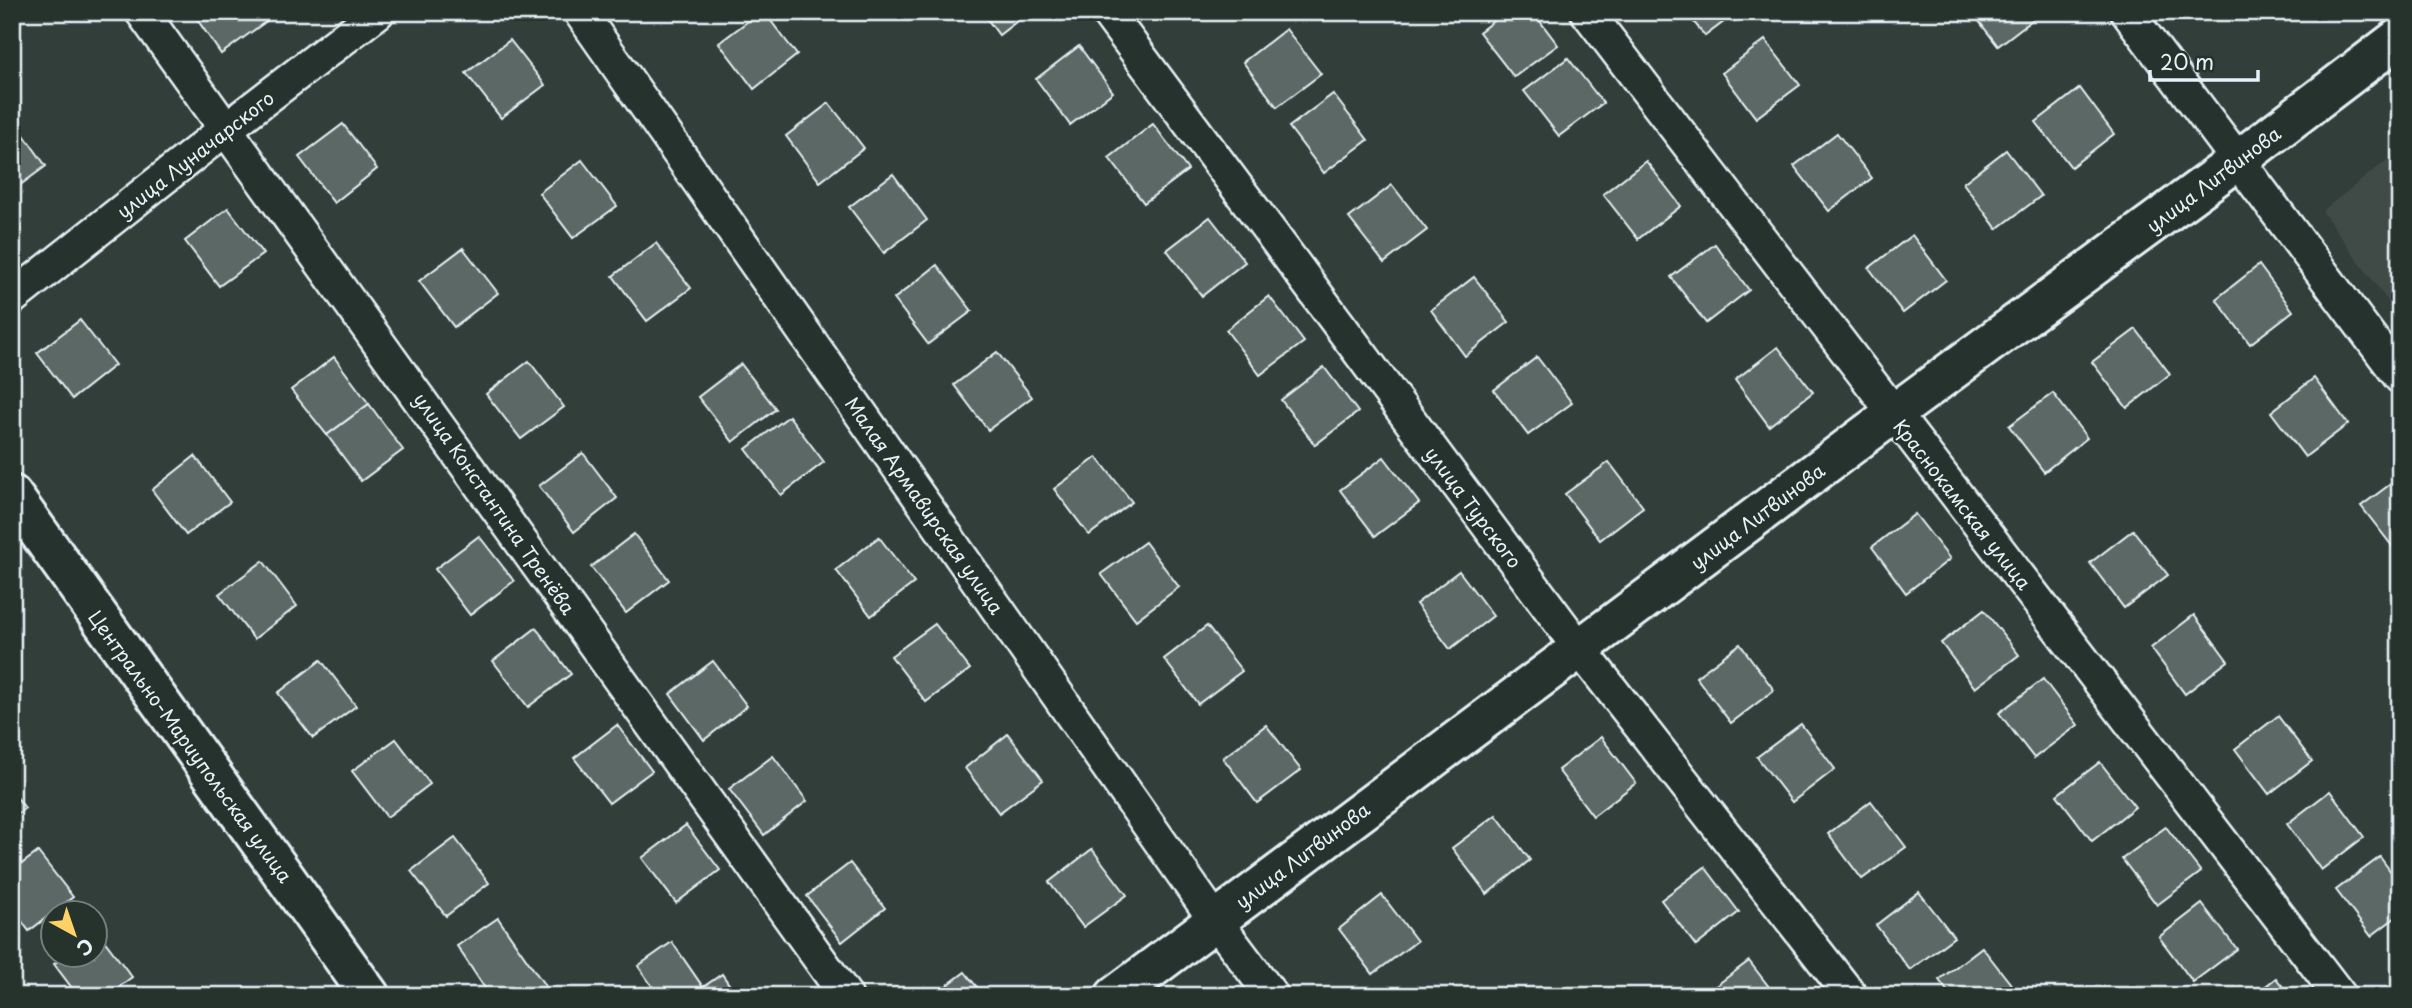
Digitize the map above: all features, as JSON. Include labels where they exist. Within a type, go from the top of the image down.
[{"type":"street","name":"улица Константина Тренёва","points":[[142,12],[846,996]]},
{"type":"street","name":"улица Луначарского","points":[[12,298],[378,12]]},
{"type":"street","name":"Малая Армавирская улица","points":[[580,12],[1272,996]]},
{"type":"street","name":"улица Турского","points":[[1107,12],[1579,648],[1851,996]]},
{"type":"street","name":"Краснокамская улица","points":[[1587,12],[2340,996]]},
{"type":"street","points":[[2127,12],[2400,377]]},
{"type":"street","name":"улица Литвинова","points":[[1115,996],[2400,37]]},
{"type":"street","name":"Центрально-Мариупольская улица","points":[[12,495],[370,996]]},
{"type":"shaded area","points":[[2400,150],[2400,318],[2322,211]]},
{"type":"building","points":[[192,12],[279,12],[221,54]]},
{"type":"building","points":[[760,12],[764,12],[797,55],[754,89],[719,43]]},
{"type":"building","points":[[982,12],[1029,12],[999,35]]},
{"type":"building","points":[[1505,12],[1533,12],[1558,45],[1514,77],[1479,32]]},
{"type":"building","points":[[1686,12],[1737,12],[1705,36]]},
{"type":"building","points":[[1972,12],[2041,12],[2041,13],[1998,46]]},
{"type":"building","points":[[1286,29],[1321,74],[1277,107],[1243,62]]},
{"type":"building","points":[[510,40],[545,85],[501,118],[466,73]]},
{"type":"building","points":[[1765,40],[1800,85],[1756,118],[1722,73]]},
{"type":"building","points":[[1079,46],[1113,92],[1070,125],[1036,79]]},
{"type":"building","points":[[1568,58],[1603,103],[1559,136],[1524,91]]},
{"type":"building","points":[[2080,88],[2114,134],[2071,167],[2036,122]]},
{"type":"building","points":[[1333,94],[1368,140],[1324,173],[1289,127]]},
{"type":"building","points":[[829,103],[864,148],[820,182],[786,136]]},
{"type":"building","points":[[12,118],[46,166],[12,191]]},
{"type":"building","points":[[343,124],[377,169],[334,203],[299,157]]},
{"type":"building","points":[[1153,124],[1188,170],[1144,203],[1109,158]]},
{"type":"building","points":[[1837,133],[1872,178],[1829,211],[1794,166]]},
{"type":"building","points":[[2006,150],[2041,196],[1997,229],[1963,183]]},
{"type":"building","points":[[582,160],[617,206],[573,238],[539,193]]},
{"type":"building","points":[[1646,161],[1681,206],[1638,239],[1603,194]]},
{"type":"building","points":[[893,174],[927,220],[884,253],[849,207]]},
{"type":"building","points":[[1392,185],[1427,230],[1384,263],[1349,218]]},
{"type":"building","points":[[228,208],[263,254],[219,286],[185,241]]},
{"type":"building","points":[[1210,217],[1245,262],[1202,296],[1167,250]]},
{"type":"building","points":[[1912,235],[1946,280],[1903,313],[1869,268]]},
{"type":"building","points":[[656,243],[691,288],[647,321],[613,276]]},
{"type":"building","points":[[1715,244],[1749,290],[1706,323],[1671,277]]},
{"type":"building","points":[[463,248],[498,293],[454,327],[419,281]]},
{"type":"building","points":[[937,265],[972,311],[928,344],[894,299]]},
{"type":"building","points":[[2259,265],[2293,311],[2250,344],[2216,299]]},
{"type":"building","points":[[1474,277],[1509,322],[1465,356],[1431,310]]},
{"type":"building","points":[[1269,296],[1304,342],[1260,375],[1226,330]]},
{"type":"building","points":[[80,320],[115,365],[72,399],[37,353]]},
{"type":"building","points":[[2136,329],[2170,374],[2127,408],[2092,362]]},
{"type":"building","points":[[1778,347],[1813,392],[1769,426],[1735,380]]},
{"type":"building","points":[[997,352],[1032,397],[988,430],[954,385]]},
{"type":"building","points":[[334,357],[369,404],[327,435],[291,390]]},
{"type":"building","points":[[1537,357],[1572,403],[1528,435],[1494,390]]},
{"type":"building","points":[[529,361],[564,407],[521,439],[486,394]]},
{"type":"building","points":[[741,364],[776,409],[733,442],[698,397]]},
{"type":"building","points":[[1324,367],[1358,412],[1315,445],[1281,400]]},
{"type":"building","points":[[2314,378],[2348,424],[2305,457],[2271,412]]},
{"type":"building","points":[[2053,393],[2087,438],[2044,472],[2009,426]]},
{"type":"building","points":[[369,404],[403,450],[361,481],[327,435]]},
{"type":"building","points":[[789,416],[824,462],[781,495],[746,449]]},
{"type":"building","points":[[583,453],[617,498],[574,532],[539,486]]},
{"type":"building","points":[[195,456],[230,502],[186,535],[152,490]]},
{"type":"building","points":[[1097,457],[1132,502],[1089,535],[1054,489]]},
{"type":"building","points":[[1384,457],[1419,503],[1375,536],[1340,490]]},
{"type":"building","points":[[1609,462],[1643,507],[1600,540],[1565,494]]},
{"type":"building","points":[[2400,477],[2400,549],[2396,551],[2361,506]]},
{"type":"building","points":[[1915,514],[1950,559],[1906,593],[1872,547]]},
{"type":"building","points":[[2133,530],[2168,575],[2124,608],[2090,563]]},
{"type":"building","points":[[634,534],[669,580],[626,613],[591,567]]},
{"type":"building","points":[[479,536],[514,581],[470,615],[435,569]]},
{"type":"building","points":[[879,537],[914,583],[871,616],[836,570]]},
{"type":"building","points":[[1145,542],[1179,587],[1136,620],[1101,574]]},
{"type":"building","points":[[263,561],[297,606],[254,639],[219,594]]},
{"type":"building","points":[[1459,571],[1493,616],[1450,649],[1416,604]]},
{"type":"building","points":[[1984,610],[2019,655],[1975,688],[1941,643]]},
{"type":"building","points":[[2194,615],[2228,661],[2185,694],[2151,648]]},
{"type":"building","points":[[935,624],[970,669],[926,702],[891,656]]},
{"type":"building","points":[[1207,626],[1242,671],[1198,704],[1164,659]]},
{"type":"building","points":[[536,628],[571,674],[528,707],[493,661]]},
{"type":"building","points":[[1740,644],[1774,690],[1731,723],[1696,677]]},
{"type":"building","points":[[321,660],[356,706],[313,738],[278,693]]},
{"type":"building","points":[[713,661],[747,706],[704,740],[670,694]]},
{"type":"building","points":[[2043,679],[2078,725],[2034,758],[1999,713]]},
{"type":"building","points":[[2278,716],[2312,761],[2269,794],[2235,749]]},
{"type":"building","points":[[1801,724],[1835,769],[1792,802],[1757,757]]},
{"type":"building","points":[[617,725],[652,771],[609,803],[574,758]]},
{"type":"building","points":[[1266,725],[1301,770],[1257,803],[1223,758]]},
{"type":"building","points":[[1008,734],[1043,780],[999,813],[965,768]]},
{"type":"building","points":[[1601,737],[1636,783],[1593,816],[1558,770]]},
{"type":"building","points":[[396,739],[430,784],[387,817],[352,771]]},
{"type":"building","points":[[773,756],[807,801],[764,835],[729,789]]},
{"type":"building","points":[[2100,762],[2135,807],[2092,841],[2057,795]]},
{"type":"building","points":[[12,791],[25,808],[12,818]]},
{"type":"building","points":[[2330,791],[2364,837],[2321,870],[2287,824]]},
{"type":"building","points":[[1871,801],[1906,847],[1862,879],[1828,834]]},
{"type":"building","points":[[1496,815],[1530,860],[1487,894],[1452,848]]},
{"type":"building","points":[[686,825],[720,870],[676,903],[642,858]]},
{"type":"building","points":[[2166,827],[2201,872],[2157,905],[2122,859]]},
{"type":"building","points":[[455,838],[489,883],[446,916],[411,871]]},
{"type":"building","points":[[1092,849],[1127,895],[1083,927],[1049,882]]},
{"type":"building","points":[[38,852],[73,897],[69,900],[38,900],[38,924],[29,931],[12,908],[12,871]]},
{"type":"building","points":[[2380,857],[2400,884],[2400,914],[2371,936],[2336,890]]},
{"type":"building","points":[[850,863],[885,908],[842,942],[807,896]]},
{"type":"building","points":[[1705,867],[1739,912],[1696,946],[1661,900]]},
{"type":"building","points":[[1919,892],[1954,937],[1910,970],[1876,925]]},
{"type":"building","points":[[1382,895],[1417,941],[1373,974],[1339,929]]},
{"type":"building","points":[[2202,904],[2237,949],[2193,982],[2159,937]]},
{"type":"building","points":[[498,918],[552,996],[490,996],[457,946]]},
{"type":"building","points":[[672,942],[703,987],[722,974],[737,996],[659,996],[638,966]]},
{"type":"building","points":[[108,945],[132,977],[107,996],[78,996],[58,970],[108,970]]},
{"type":"building","points":[[1982,947],[2017,992],[2012,996],[1951,996],[1939,980]]},
{"type":"building","points":[[1749,961],[1776,996],[1705,994]]},
{"type":"building","points":[[965,972],[984,996],[933,996]]},
{"type":"building","points":[[2276,978],[2290,996],[2253,996]]}]
